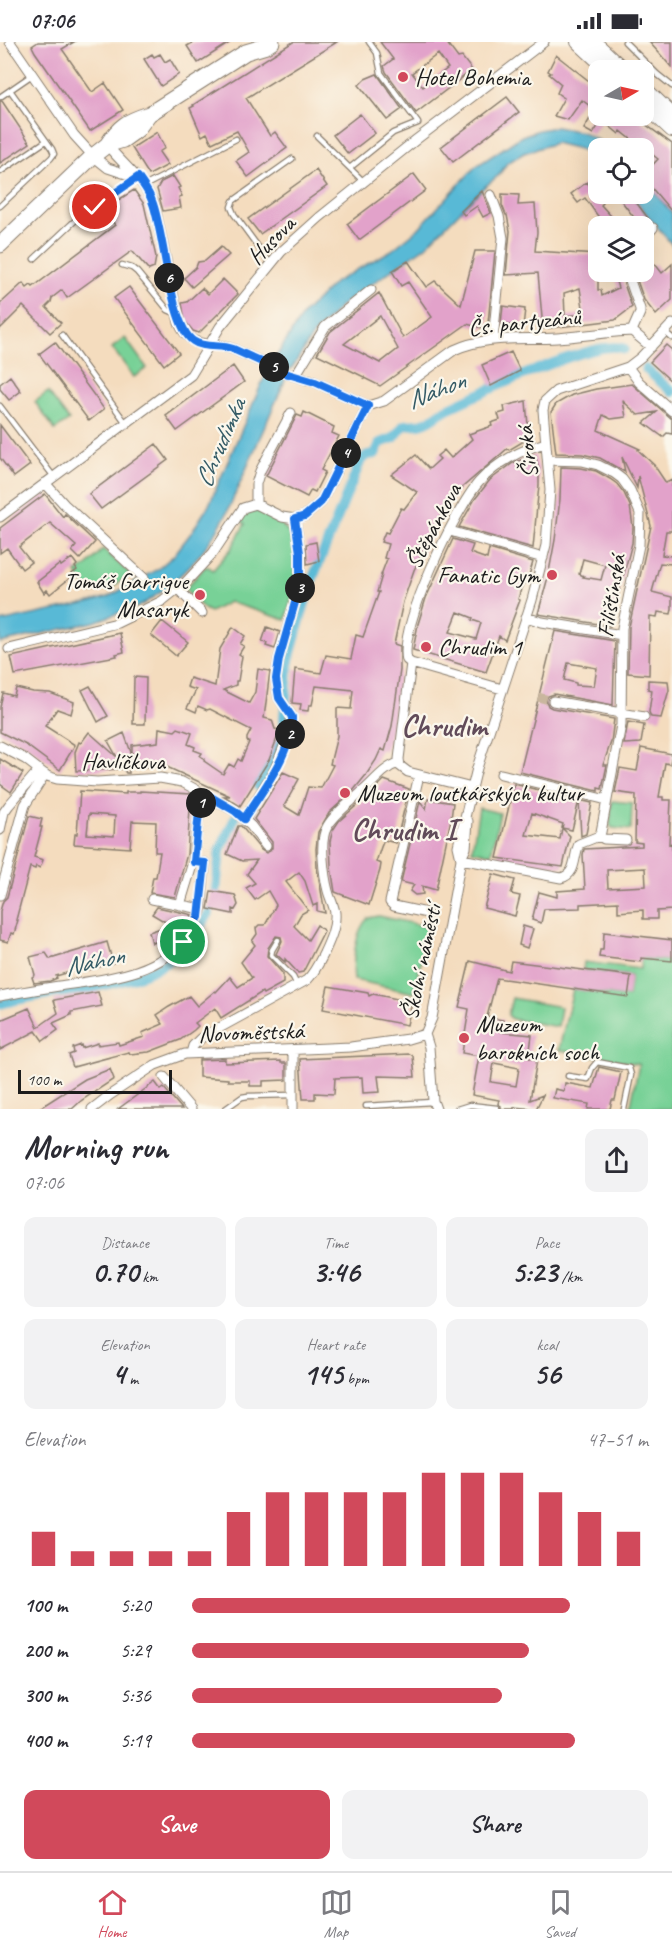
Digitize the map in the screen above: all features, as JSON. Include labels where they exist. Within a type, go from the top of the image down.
[{"type":"main road","points":[[0,245],[107,145],[123,140],[137,130],[149,114],[247,45],[266,46],[272,42]]},
{"type":"main road","points":[[578,42],[597,60]]},
{"type":"main road","points":[[594,42],[613,60]]},
{"type":"main road","points":[[654,98],[672,115]]},
{"type":"main road","points":[[654,113],[672,130]]},
{"type":"street","points":[[10,42],[76,138],[93,156],[108,168],[138,177]]},
{"type":"street","name":"Husova","points":[[0,517],[191,375],[220,327],[256,284],[270,263],[320,217],[544,42]]},
{"type":"street","points":[[4,650],[117,623],[157,604],[178,589],[213,553],[243,508],[256,504],[282,516],[295,519],[305,516],[321,502],[368,406],[228,347],[198,344],[191,340],[181,327],[177,314],[154,207],[138,177],[107,145]]},
{"type":"street","points":[[491,195],[499,216],[503,238],[493,340]]},
{"type":"street","points":[[631,282],[640,309],[632,331],[651,347]]},
{"type":"street","points":[[292,375],[325,327],[371,290]]},
{"type":"street","name":"Široká","points":[[502,689],[543,558],[550,508],[544,402],[549,396],[562,389],[630,366],[668,335],[672,324]]},
{"type":"street","name":"Čs. partyzánů","points":[[368,406],[384,401],[456,349],[493,340],[556,338],[632,331]]},
{"type":"street","points":[[630,366],[639,381],[672,411]]},
{"type":"street","points":[[256,504],[256,484],[260,471],[291,413]]},
{"type":"street","name":"Štěpánkova","points":[[399,763],[411,663],[407,660],[406,650],[416,607],[428,577],[466,500],[487,474],[527,449],[546,443]]},
{"type":"street","name":"Filištínská","points":[[548,460],[574,460],[598,465],[622,479],[635,497],[640,513],[637,555],[623,620],[621,713],[599,836]]},
{"type":"street","points":[[45,483],[64,504],[144,578]]},
{"type":"street","points":[[266,846],[240,815],[275,770],[292,724],[290,713],[276,690],[277,668],[298,594],[301,575],[295,519]]},
{"type":"street","points":[[450,531],[543,558]]},
{"type":"street","points":[[178,589],[202,613]]},
{"type":"street","points":[[527,615],[622,634]]},
{"type":"street","points":[[411,663],[502,689]]},
{"type":"street","name":"Školní náměstí","points":[[434,1105],[429,1047],[425,1034],[432,1018],[461,859],[466,848],[468,802],[502,689]]},
{"type":"street","points":[[553,700],[644,717]]},
{"type":"street","name":"Havlíčkova","points":[[0,746],[57,779],[97,782],[166,778],[182,782],[204,793],[240,815]]},
{"type":"street","points":[[191,1053],[193,1046],[201,1038],[307,980],[313,974],[333,930],[334,913],[328,892],[323,837],[327,827],[341,811],[386,770],[399,763],[402,769],[419,775],[472,788]]},
{"type":"street","points":[[0,830],[4,812],[9,805],[42,772]]},
{"type":"street","points":[[0,895],[24,805],[42,772]]},
{"type":"street","points":[[501,774],[607,800]]},
{"type":"street","points":[[419,775],[390,902],[394,906],[427,913]]},
{"type":"street","points":[[180,904],[194,862],[199,812],[204,793]]},
{"type":"street","points":[[461,859],[561,878],[572,872],[579,844],[599,836],[604,839],[626,840]]},
{"type":"street","points":[[0,996],[117,976],[149,966],[165,958],[179,947],[200,913],[205,863],[194,862]]},
{"type":"street","points":[[152,898],[180,904],[200,913]]},
{"type":"street","name":"Novoměstská","points":[[92,1109],[155,1065],[177,1056],[191,1053],[365,1046],[425,1034]]},
{"type":"street","points":[[292,1109],[293,1050]]},
{"type":"street","points":[[164,1077],[191,1109]]},
{"type":"lane","points":[[369,42],[376,53],[381,73],[426,133]]},
{"type":"lane","points":[[626,42],[672,86]]},
{"type":"lane","points":[[0,97],[32,75]]},
{"type":"lane","points":[[0,206],[53,156],[53,151],[10,90]]},
{"type":"lane","points":[[351,167],[393,134],[418,123]]},
{"type":"lane","points":[[317,136],[364,182]]},
{"type":"lane","points":[[144,186],[236,139]]},
{"type":"lane","points":[[0,172],[46,141]]},
{"type":"lane","points":[[270,263],[231,207],[233,201],[292,159]]},
{"type":"lane","points":[[34,259],[81,215],[138,177]]},
{"type":"lane","points":[[122,265],[137,272],[168,310],[177,314]]},
{"type":"lane","points":[[62,334],[126,423]]},
{"type":"lane","points":[[0,406],[54,477]]},
{"type":"lane","points":[[278,940],[271,955],[293,977],[297,985]]},
{"type":"lane","points":[[568,1076],[588,1079],[593,1065],[597,1062],[629,1068],[631,1075],[624,1109]]},
{"type":"lane","points":[[225,1109],[242,1097],[292,1095]]},
{"type":"lane","points":[[366,1106],[434,1105]]},
{"type":"lane","points":[[457,1109],[468,1105],[497,1108]]},
{"type":"green space","points":[[125,338],[147,368],[134,377],[112,348]]},
{"type":"green space","points":[[48,392],[69,420],[55,430],[35,402]]},
{"type":"green space","points":[[249,510],[261,512],[279,522],[288,532],[294,544],[297,569],[286,620],[229,602],[210,612],[204,609],[187,591],[186,588],[205,567],[213,570],[231,549],[245,524],[240,520],[241,516]]},
{"type":"green space","points":[[103,549],[130,574],[113,587],[91,593],[76,573],[88,565]]},
{"type":"green space","points":[[612,801],[632,803],[631,830],[612,828],[610,825]]},
{"type":"green space","points":[[479,808],[500,813],[491,854],[472,850]]},
{"type":"green space","points":[[379,916],[429,927],[414,993],[354,980],[354,956],[360,930],[368,918]]},
{"type":"green space","points":[[641,958],[672,961],[672,1109],[630,1109],[639,1064],[559,1050],[573,989],[628,997],[631,976],[583,970],[584,962],[640,969]]},
{"type":"green space","points":[[512,998],[561,1007],[558,1027],[512,1019],[508,1015]]},
{"type":"water","points":[[556,127],[582,132],[593,138],[588,138],[588,154],[555,143],[524,153],[507,163],[499,175],[426,246],[342,305],[313,335],[290,369],[226,515],[209,543],[175,580],[136,608],[94,622],[0,643],[0,622],[108,597],[158,569],[174,555],[209,505],[267,371],[303,314],[335,282],[392,250],[418,229],[475,167],[522,136]]},
{"type":"water","points":[[654,192],[672,213],[672,245],[654,223],[654,216],[648,216],[638,204],[654,204]]},
{"type":"building","points":[[38,42],[74,42],[62,49],[92,92],[105,83],[123,110],[90,131],[35,52],[32,46]]},
{"type":"building","points":[[194,42],[231,42],[198,63],[187,46]]},
{"type":"building","points":[[293,42],[337,42],[246,98],[270,136],[275,132],[287,148],[248,177],[236,161],[249,152],[237,131],[212,143],[207,133],[202,136],[190,108]]},
{"type":"building","name":"Hotel Bohemia","points":[[380,42],[446,42],[458,58],[462,57],[472,70],[416,113],[386,72],[384,66],[393,59]],"holes":[[[438,54],[448,68],[423,87],[412,73]]]},
{"type":"building","points":[[649,42],[672,42],[672,68],[660,54]]},
{"type":"building","points":[[152,54],[154,57],[160,54],[165,62],[170,59],[179,74],[161,86],[144,59]]},
{"type":"building","points":[[556,55],[588,80],[588,105],[582,100],[568,120],[554,116],[564,98],[557,93],[561,84],[548,71]]},
{"type":"building","points":[[377,74],[402,109],[387,120],[359,85],[365,79]]},
{"type":"building","points":[[507,97],[519,112],[453,162],[441,147]]},
{"type":"building","points":[[0,101],[30,143],[0,163]]},
{"type":"building","points":[[360,114],[375,133],[348,154],[333,135]]},
{"type":"building","points":[[588,122],[588,126],[598,126],[593,134],[584,129]]},
{"type":"building","points":[[609,126],[648,126],[672,144],[672,212],[654,191],[654,163],[658,159],[654,156],[654,138],[630,138],[621,131],[619,134]]},
{"type":"building","points":[[157,132],[165,148],[159,152],[168,165],[149,175],[132,148]]},
{"type":"building","points":[[316,170],[327,186],[260,234],[248,219]]},
{"type":"building","points":[[414,174],[426,190],[359,240],[347,224]]},
{"type":"building","points":[[173,176],[180,187],[178,188],[182,196],[179,197],[181,208],[163,211],[157,189],[161,182]]},
{"type":"building","points":[[588,183],[588,202],[585,198],[578,203],[571,194]]},
{"type":"building","points":[[134,190],[144,204],[156,257],[154,268],[149,270],[132,251],[67,298],[62,290],[52,298],[46,307],[61,323],[50,333],[23,306],[0,329],[0,304],[23,283],[27,288],[31,285],[33,287],[115,225],[104,209]]},
{"type":"building","points":[[482,191],[491,213],[483,217],[477,206],[464,215],[461,211]]},
{"type":"building","points":[[502,194],[519,195],[518,205],[535,204],[537,232],[535,251],[588,254],[588,282],[598,282],[598,290],[601,290],[602,296],[618,288],[616,282],[623,282],[632,307],[615,320],[543,329],[538,273],[506,275],[510,231],[502,205]],"holes":[[[580,288],[584,314],[565,316],[564,293]]]},
{"type":"building","points":[[589,204],[602,204],[611,216],[598,216]]},
{"type":"building","points":[[624,204],[638,204],[646,216],[633,216]]},
{"type":"building","points":[[221,247],[229,255],[192,287],[184,278],[198,262],[205,261]]},
{"type":"building","points":[[475,251],[495,251],[488,323],[482,328],[467,324],[380,386],[317,354],[330,332],[379,293],[403,338],[432,317],[408,282],[401,286],[392,271],[408,261],[426,287],[435,281],[461,305]],"holes":[[[380,316],[398,349],[380,363],[344,344]]]},
{"type":"building","points":[[655,264],[662,273],[672,264],[672,300],[656,315],[644,300],[638,282],[654,282]]},
{"type":"building","points":[[223,279],[238,294],[199,333],[193,331],[185,321],[182,303],[187,302],[202,288],[208,294]]},
{"type":"building","points":[[129,287],[179,353],[164,365],[114,298]]},
{"type":"building","points":[[503,306],[525,309],[523,327],[501,324]]},
{"type":"building","points":[[55,342],[104,409],[89,421],[39,354]]},
{"type":"building","points":[[666,345],[672,350],[672,382],[650,362]]},
{"type":"building","points":[[511,352],[520,371],[491,386],[482,365]]},
{"type":"building","points":[[233,366],[244,382],[177,431],[166,416]]},
{"type":"building","points":[[10,376],[21,391],[9,400],[0,389],[0,384]]},
{"type":"building","points":[[632,384],[672,419],[672,434],[667,433],[663,437],[644,423],[657,412],[638,415],[623,401],[626,417],[611,419],[603,415],[598,430],[640,449],[638,450],[654,465],[666,483],[672,480],[672,531],[666,531],[662,555],[672,556],[672,564],[660,563],[652,592],[672,597],[672,609],[671,614],[658,612],[657,617],[650,616],[649,675],[628,673],[629,627],[651,526],[638,476],[637,488],[622,457],[625,472],[600,458],[582,454],[556,453],[551,412],[556,404],[572,395]]},
{"type":"building","points":[[526,401],[529,438],[507,449],[457,492],[441,516],[414,570],[403,602],[394,644],[400,646],[400,670],[392,726],[385,751],[381,749],[366,775],[353,791],[329,813],[318,832],[317,868],[325,913],[317,911],[317,904],[313,906],[305,881],[299,872],[286,882],[308,910],[301,914],[294,926],[308,940],[317,925],[324,931],[303,972],[298,973],[285,959],[285,962],[276,954],[282,941],[281,937],[276,936],[268,948],[267,956],[283,974],[283,983],[263,994],[262,992],[221,1018],[215,1008],[195,1023],[198,1026],[180,1040],[149,1052],[130,1054],[129,1052],[73,1067],[69,1055],[74,1053],[73,1048],[98,1043],[98,1045],[118,1042],[119,1045],[144,1037],[142,1033],[163,1024],[157,1015],[189,996],[197,1006],[216,992],[230,977],[238,987],[252,978],[241,962],[255,945],[252,941],[257,934],[256,928],[259,925],[265,925],[276,905],[268,891],[255,900],[246,888],[255,883],[247,874],[257,860],[242,861],[227,854],[238,826],[241,826],[261,850],[266,853],[270,851],[272,842],[254,819],[283,772],[299,779],[284,806],[299,815],[308,787],[321,788],[333,765],[330,764],[337,736],[337,708],[351,709],[353,690],[316,686],[312,705],[309,705],[308,711],[300,710],[301,704],[292,703],[295,669],[321,673],[326,655],[351,659],[356,635],[363,637],[379,592],[377,592],[381,575],[387,559],[384,558],[388,544],[381,542],[401,508],[404,509],[417,492],[391,475],[416,455],[429,469],[440,459],[437,456],[444,450],[451,458],[472,439],[469,434],[492,426],[491,423],[500,420],[498,414],[505,412],[504,406]]},
{"type":"building","points":[[304,412],[334,427],[332,433],[339,436],[321,470],[325,472],[315,492],[311,490],[307,497],[266,476],[297,415],[302,417]]},
{"type":"building","points":[[0,425],[30,465],[14,477],[0,458]]},
{"type":"building","points":[[156,444],[168,460],[101,509],[89,494]]},
{"type":"building","points":[[535,455],[539,469],[539,485],[533,548],[459,527],[475,499],[490,480],[513,463]]},
{"type":"building","points":[[561,467],[581,468],[596,471],[617,484],[630,506],[633,527],[632,543],[610,626],[538,614],[548,577],[560,499]],"holes":[[[583,559],[605,565],[601,580],[583,577],[579,574]]]},
{"type":"building","points":[[45,494],[63,517],[65,514],[95,542],[80,559],[72,551],[76,546],[50,523],[19,547],[31,562],[22,569],[7,548],[0,553],[0,528]]},
{"type":"building","points":[[453,539],[473,545],[470,553],[487,559],[489,549],[533,562],[527,582],[522,586],[518,599],[520,600],[505,640],[499,636],[486,672],[413,650],[426,598]],"holes":[[[458,612],[473,618],[472,620],[481,623],[476,639],[450,632]]]},
{"type":"building","points":[[316,542],[319,561],[307,564],[306,544]]},
{"type":"building","points":[[72,558],[77,565],[75,567],[77,570],[50,594],[47,590],[44,593],[37,582],[60,564],[61,566]]},
{"type":"building","points":[[162,621],[188,642],[176,656],[151,635]]},
{"type":"building","points":[[233,627],[245,636],[240,644],[244,646],[239,654],[242,656],[238,681],[236,685],[223,690],[249,703],[255,692],[258,669],[270,671],[264,718],[272,720],[275,729],[280,730],[269,760],[240,806],[224,796],[230,796],[167,767],[129,767],[129,773],[123,769],[76,771],[75,752],[79,742],[81,743],[89,732],[117,757],[108,741],[124,733],[132,755],[132,745],[158,742],[159,728],[175,731],[178,728],[192,733],[188,744],[195,747],[194,750],[202,753],[200,756],[205,759],[204,761],[223,774],[229,764],[234,767],[238,759],[241,761],[251,730],[210,709],[198,706],[196,712],[187,708],[196,690],[187,687],[190,678],[215,686],[220,649]]},
{"type":"building","points":[[267,627],[280,632],[275,649],[262,642]]},
{"type":"building","points":[[555,631],[615,641],[613,705],[554,694],[548,696],[546,700],[548,706],[552,708],[614,719],[611,742],[603,765],[607,765],[602,789],[598,788],[598,791],[520,772]],"holes":[[[568,663],[597,668],[594,686],[576,685],[576,683],[564,680]]]},
{"type":"building","points":[[120,633],[124,652],[116,654],[117,656],[15,675],[11,657]]},
{"type":"building","points":[[134,677],[146,678],[145,724],[133,724]]},
{"type":"building","points":[[648,680],[668,681],[669,690],[661,718],[651,717],[649,712],[652,690],[648,689]]},
{"type":"building","points":[[90,686],[108,716],[98,722],[82,690]]},
{"type":"building","points":[[16,688],[50,693],[74,702],[71,714],[57,709],[45,726],[75,745],[60,770],[26,745],[0,732],[0,707],[3,693],[14,696]]},
{"type":"building","points":[[628,722],[644,725],[641,743],[624,744]]},
{"type":"building","points":[[641,748],[672,754],[670,764],[665,763],[659,797],[663,797],[663,800],[671,800],[669,844],[672,843],[672,910],[657,911],[657,919],[643,919],[643,910],[618,912],[618,902],[580,904],[580,908],[544,909],[541,923],[532,920],[539,892],[557,897],[557,891],[585,889],[584,849],[642,846],[642,843],[635,842],[636,795],[615,792],[620,768],[637,771]],"holes":[[[645,868],[646,886],[608,888],[607,870]]]},
{"type":"building","points":[[0,759],[23,773],[11,792],[0,784]]},
{"type":"building","points":[[384,780],[409,789],[396,843],[384,840],[381,847],[376,862],[381,864],[380,870],[369,905],[335,892],[330,841],[339,821],[364,799],[367,801]]},
{"type":"building","points":[[514,784],[579,800],[572,830],[562,828],[570,836],[563,867],[497,858]],"holes":[[[532,813],[563,824],[560,839],[526,835]]]},
{"type":"building","points":[[80,791],[191,794],[187,854],[175,897],[150,893],[153,877],[156,877],[160,852],[155,852],[156,822],[132,821],[130,848],[74,844],[75,834],[77,834]],"holes":[[[89,814],[115,816],[114,836],[87,834]]]},
{"type":"building","points":[[428,799],[453,803],[451,819],[436,890],[422,886],[423,894],[415,895],[410,891],[414,885],[401,882],[420,801],[426,809]]},
{"type":"building","points":[[579,800],[592,803],[586,834],[581,836]]},
{"type":"building","points":[[29,816],[42,819],[34,857],[43,860],[40,868],[30,867],[14,934],[11,933],[8,942],[0,940],[0,911],[7,897]]},
{"type":"building","points":[[493,874],[515,880],[511,894],[520,896],[515,916],[484,908]]},
{"type":"building","points":[[211,891],[235,895],[238,905],[235,910],[233,909],[233,914],[208,909]]},
{"type":"building","points":[[157,907],[192,915],[182,932],[152,914]]},
{"type":"building","points":[[523,926],[533,929],[527,948],[519,945]]},
{"type":"building","points":[[164,927],[167,939],[152,943],[149,932]]},
{"type":"building","points":[[604,932],[672,940],[672,961],[641,958],[641,962],[599,957],[600,950],[603,950]]},
{"type":"building","points":[[107,942],[113,963],[88,970],[87,967],[56,976],[57,978],[50,981],[34,983],[32,977],[35,975],[30,957],[46,953],[50,959]]},
{"type":"building","points":[[470,961],[509,971],[511,961],[631,976],[628,997],[497,978],[487,1017],[503,1020],[501,1032],[532,1035],[529,1058],[537,1060],[530,1100],[543,1095],[536,1109],[514,1107],[514,1109],[501,1109],[498,1104],[499,1100],[472,1095],[479,1056],[462,1053],[469,1009],[459,1007]],"holes":[[[494,1063],[519,1068],[516,1086],[491,1082]]]},
{"type":"building","points":[[328,986],[368,993],[369,996],[373,994],[412,1002],[407,1025],[323,1009]]},
{"type":"building","points":[[98,992],[102,1006],[71,1012],[71,1015],[53,1023],[58,1030],[43,1041],[36,1031],[0,1050],[0,1021],[3,1019],[29,1008],[38,1027],[58,1013],[54,1000]]},
{"type":"building","points":[[410,1054],[413,1056],[415,1077],[378,1076],[380,1092],[363,1093],[362,1077],[335,1078],[334,1094],[315,1093],[315,1099],[303,1099],[300,1059]]},
{"type":"building","points":[[225,1059],[225,1063],[281,1061],[281,1063],[286,1063],[286,1080],[263,1081],[263,1086],[250,1086],[250,1081],[199,1077],[199,1060]]},
{"type":"building","points":[[599,1067],[621,1072],[615,1100],[612,1100],[610,1109],[588,1109],[589,1104],[553,1098],[555,1089],[564,1091],[565,1083],[593,1088]]},
{"type":"building","points":[[110,1069],[114,1079],[72,1109],[38,1109],[85,1079]]},
{"type":"building","points":[[155,1082],[161,1090],[164,1088],[182,1109],[118,1109]]},
{"type":"waterway","name":"Náhon","points":[[258,786],[276,751],[283,729],[289,660],[310,585],[361,460],[368,455],[375,454],[380,443],[394,438],[404,425],[426,422],[483,392],[565,359],[611,347],[624,349]]},
{"type":"waterway","name":"Náhon","points":[[646,369],[672,392]]},
{"type":"waterway","name":"Náhon","points":[[216,892],[220,850],[235,818]]},
{"type":"waterway","name":"Náhon","points":[[0,1004],[91,988],[136,977],[174,957],[197,931],[209,913]]},
{"type":"tunnel","points":[[538,697],[553,701]]},
{"type":"place","name":"Hotel Bohemia","points":[[403,77]]},
{"type":"place","name":"Fanatic Gym","points":[[552,575]]},
{"type":"place","name":"Tomáš Garrigue Masaryk","points":[[200,595]]},
{"type":"place","name":"Chrudim 1","points":[[426,647]]},
{"type":"place","name":"Muzeum loutkářských kultur","points":[[345,793]]},
{"type":"place","name":"Muzeum barokních soch","points":[[464,1038]]},
{"type":"district","name":"Chrudim","points":[[444,726]]},
{"type":"district","name":"Chrudim I","points":[[404,830]]},
{"type":"route","points":[[95,207],[138,177],[150,195],[154,207],[179,323],[191,340],[198,344],[225,346],[368,406],[321,502],[305,516],[295,519],[300,553],[300,585],[276,674],[277,694],[292,717],[289,737],[275,770],[244,819],[235,811],[204,793],[199,812],[194,862],[205,863],[202,904],[194,927],[183,942]]},
{"type":"water label","name":"Chrudimka","points":[[220,443]]}]
